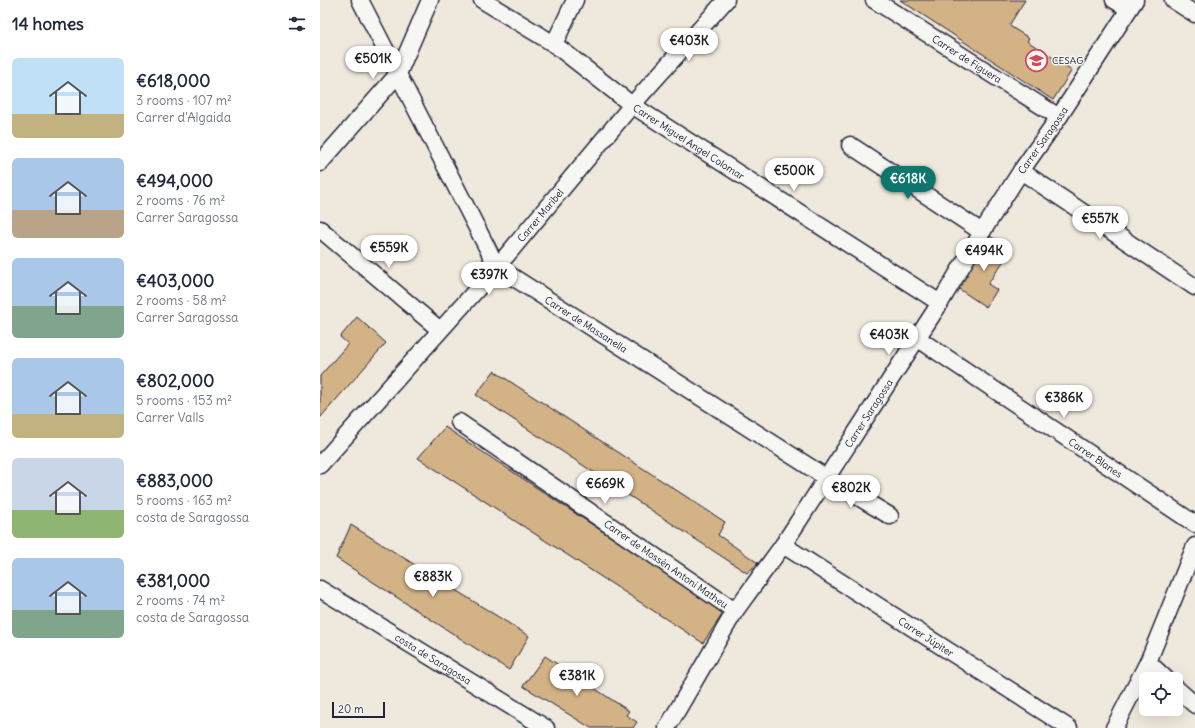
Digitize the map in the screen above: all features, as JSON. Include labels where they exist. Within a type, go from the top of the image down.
[{"type":"street","points":[[360,0],[497,267]]},
{"type":"street","points":[[320,163],[398,74],[430,0]]},
{"type":"street","name":"Carrer Miguel Angel Colomar","points":[[482,0],[554,44],[632,105],[940,303]]},
{"type":"street","points":[[554,44],[575,0]]},
{"type":"street","name":"Carrer Maribel","points":[[320,465],[497,267],[632,105],[726,0]]},
{"type":"street","name":"Carrer de Figuera","points":[[874,0],[1059,117]]},
{"type":"street","points":[[1114,0],[1132,5]]},
{"type":"street","points":[[1173,0],[1195,14]]},
{"type":"street","name":"Carrer Saragossa","points":[[668,728],[735,611],[784,545],[940,303],[982,232],[1021,171],[1059,117],[1132,5]]},
{"type":"street","points":[[850,145],[982,232]]},
{"type":"street","points":[[1021,171],[1195,287]]},
{"type":"street","points":[[320,228],[440,330]]},
{"type":"street","name":"Carrer de Massanella","points":[[497,267],[827,478],[890,516]]},
{"type":"street","name":"Carrer Blanes","points":[[917,338],[1195,524]]},
{"type":"street","name":"Carrer de Mossèn Antoni Matheu","points":[[459,422],[735,611]]},
{"type":"street","name":"Carrer Júpiter","points":[[784,545],[1069,728]]},
{"type":"street","points":[[1114,728],[1148,662],[1195,546]]},
{"type":"street","name":"costa de Saragossa","points":[[320,589],[546,728]]},
{"type":"street","points":[[1148,662],[1159,672]]},
{"type":"street","points":[[1183,694],[1195,705]]},
{"type":"building","points":[[900,0],[1025,0],[1010,24],[1011,27],[1029,38],[1027,41],[1072,70],[1053,100]]},
{"type":"building","points":[[990,236],[1011,250],[988,284],[997,290],[986,307],[956,287]]},
{"type":"building","points":[[357,317],[386,343],[320,418],[320,376],[348,344],[340,337]]},
{"type":"building","points":[[494,371],[725,522],[718,535],[758,563],[747,573],[476,395]]},
{"type":"building","points":[[445,427],[724,612],[703,643],[418,458]]},
{"type":"building","points":[[351,525],[529,636],[509,670],[336,558]]},
{"type":"building","points":[[545,656],[629,711],[626,715],[637,722],[633,728],[591,728],[523,686]]},
{"type":"place","name":"CESAG","points":[[1037,60]]}]
